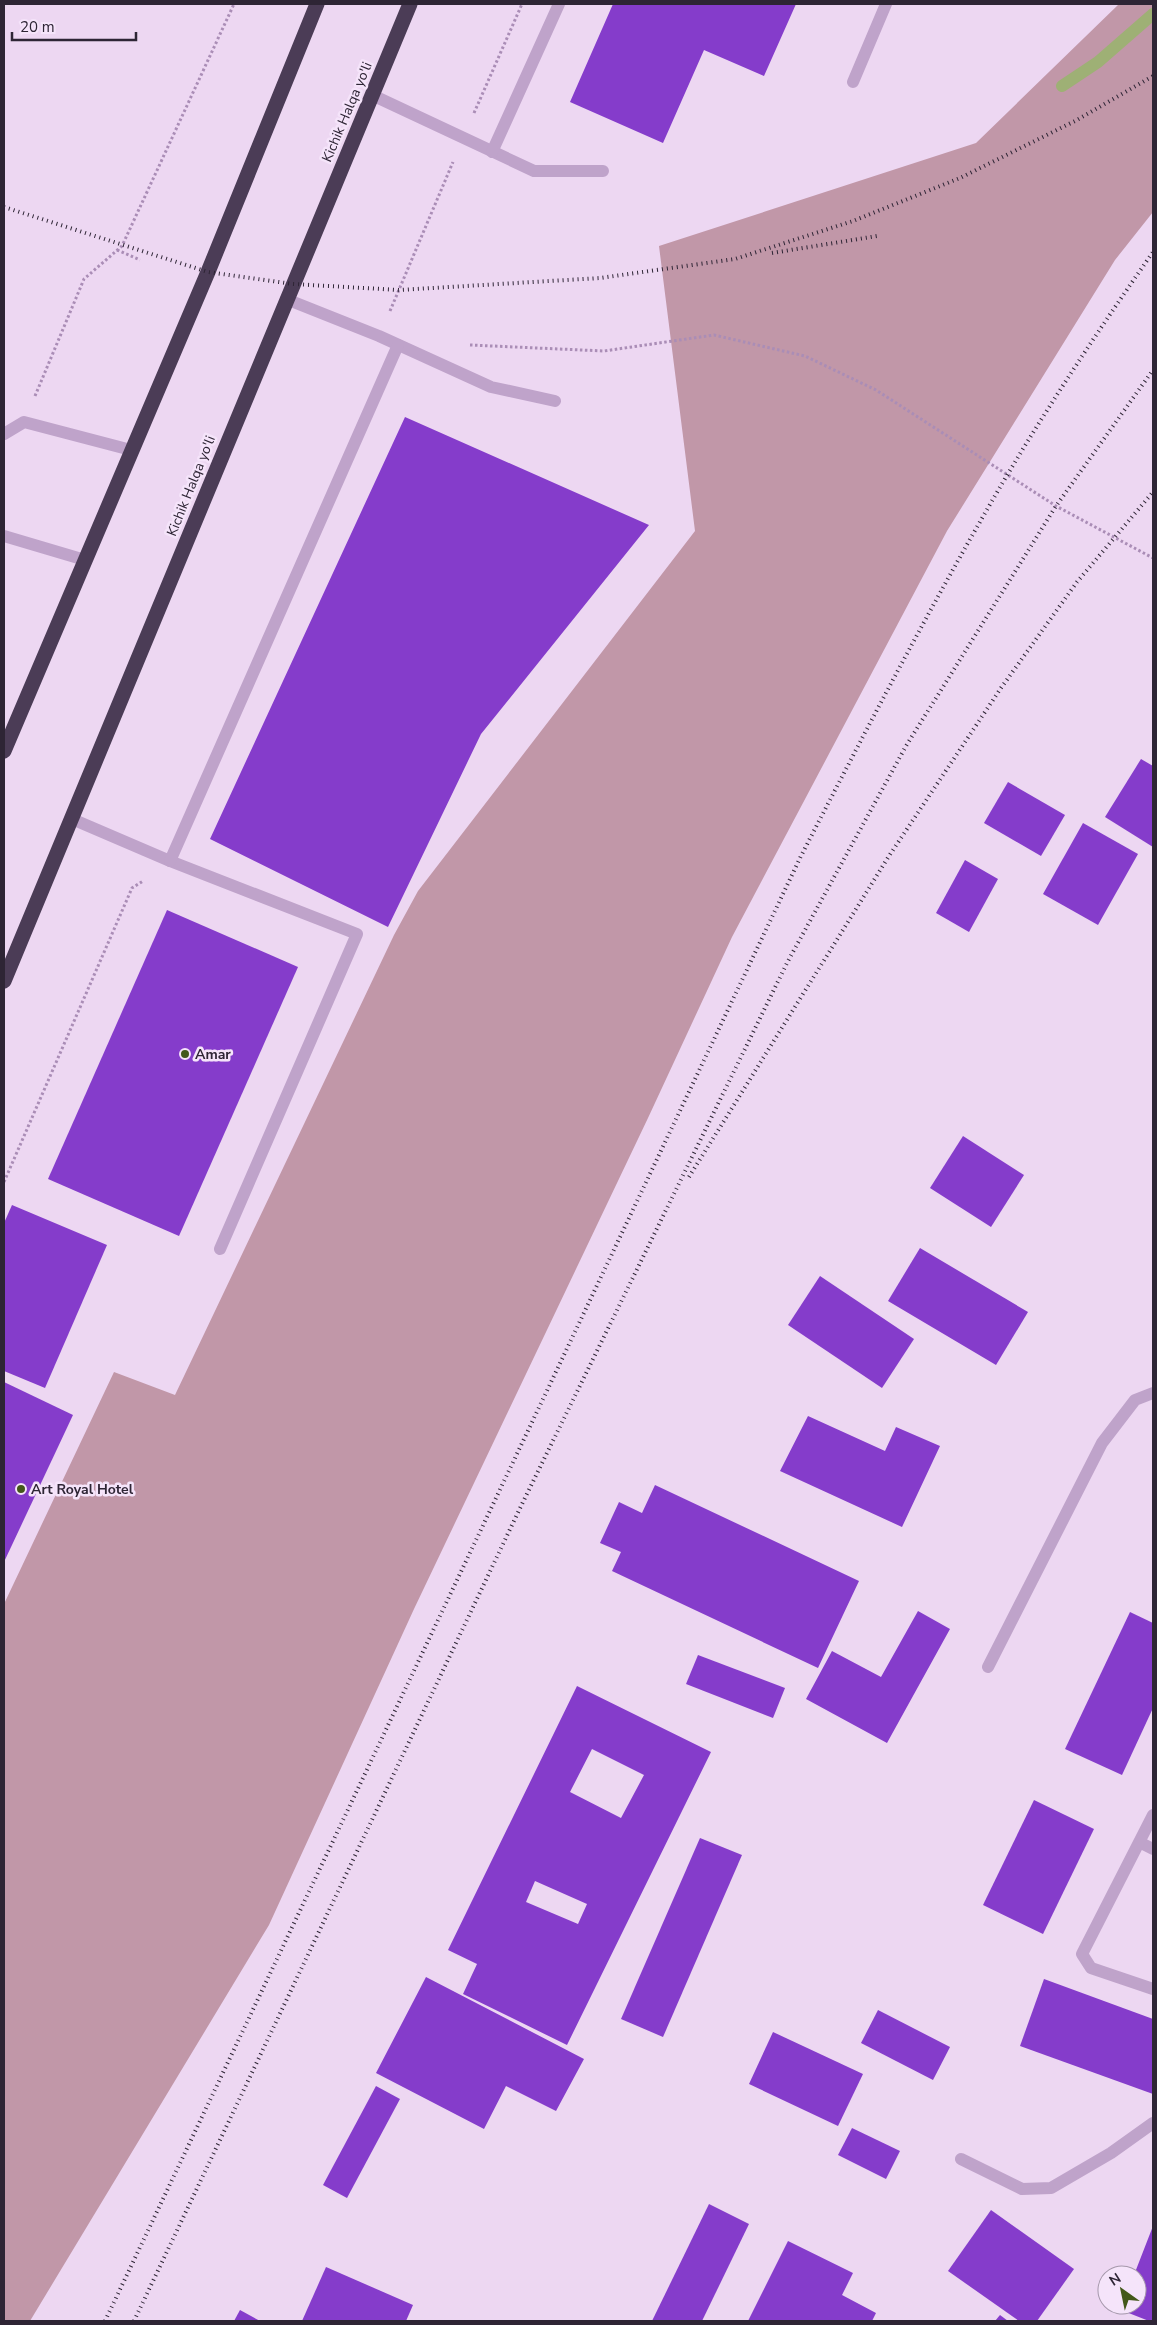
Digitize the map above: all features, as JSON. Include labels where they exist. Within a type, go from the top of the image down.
[{"type":"highway","points":[[4,751],[235,208],[317,4]]},
{"type":"highway","name":"Kichik Halqa yo'li","points":[[4,980],[410,4]]},
{"type":"street","points":[[492,152],[559,4]]},
{"type":"street","points":[[852,82],[886,4]]},
{"type":"street","points":[[372,95],[534,171],[603,171]]},
{"type":"street","points":[[286,299],[379,336],[491,386],[555,401]]},
{"type":"street","points":[[170,861],[398,345]]},
{"type":"street","points":[[4,434],[24,422],[131,450]]},
{"type":"street","points":[[4,536],[85,560]]},
{"type":"street","points":[[72,819],[170,861],[357,934],[220,1249]]},
{"type":"street","points":[[988,1667],[1102,1443],[1136,1400],[1153,1393]]},
{"type":"street","points":[[1153,1815],[1141,1843],[1082,1954],[1091,1968],[1153,1988]]},
{"type":"street","points":[[1141,1843],[1153,1849]]},
{"type":"street","points":[[961,2159],[1022,2189],[1051,2188],[1111,2153],[1153,2123]]},
{"type":"path","points":[[24,422],[84,279],[122,246],[234,4]]},
{"type":"path","points":[[379,336],[522,4]]},
{"type":"path","points":[[117,250],[140,260]]},
{"type":"path","points":[[467,345],[604,351],[714,335],[805,356],[876,390],[1056,506],[1153,558]]},
{"type":"path","points":[[4,1182],[132,888],[170,861]]},
{"type":"shaded area","points":[[1119,4],[1153,4],[1153,212],[1115,260],[947,531],[732,937],[414,1609],[269,1925],[30,2321],[4,2321],[4,1604],[114,1372],[175,1395],[394,935],[418,891],[695,531],[659,246],[976,143]]},
{"type":"building","points":[[613,4],[796,4],[764,76],[704,50],[663,143],[570,102]]},
{"type":"building","points":[[405,417],[649,525],[481,734],[388,927],[210,839]]},
{"type":"building","points":[[1141,759],[1153,766],[1153,847],[1105,817]]},
{"type":"building","points":[[1008,782],[1065,815],[1041,856],[984,823]]},
{"type":"building","points":[[1083,823],[1138,854],[1098,925],[1043,894]]},
{"type":"building","points":[[965,860],[998,879],[969,932],[936,913]]},
{"type":"building","points":[[167,910],[298,967],[179,1236],[48,1179]]},
{"type":"building","points":[[963,1136],[1024,1175],[991,1227],[930,1188]]},
{"type":"building","points":[[12,1205],[107,1245],[45,1388],[4,1371],[4,1223]]},
{"type":"building","points":[[920,1248],[1028,1312],[996,1365],[888,1301]]},
{"type":"building","points":[[820,1276],[914,1339],[882,1388],[788,1325]]},
{"type":"building","name":"Art Royal Hotel","points":[[4,1382],[73,1415],[4,1562]]},
{"type":"building","points":[[808,1416],[885,1451],[896,1427],[940,1446],[902,1527],[780,1471]]},
{"type":"building","points":[[655,1485],[859,1581],[818,1668],[612,1571],[621,1552],[600,1543],[619,1502],[642,1513]]},
{"type":"building","points":[[918,1611],[950,1629],[887,1743],[806,1699],[832,1651],[881,1677]]},
{"type":"building","points":[[1130,1612],[1153,1623],[1153,1708],[1122,1775],[1065,1749]]},
{"type":"building","points":[[698,1655],[785,1688],[773,1718],[686,1684]]},
{"type":"building","points":[[577,1686],[711,1752],[567,2045],[463,1994],[477,1964],[448,1950]],"holes":[[[592,1749],[644,1775],[621,1818],[570,1792]],[[535,1881],[587,1904],[578,1924],[526,1902]]]},
{"type":"building","points":[[1034,1800],[1094,1829],[1043,1934],[983,1905]]},
{"type":"building","points":[[700,1838],[742,1855],[663,2037],[621,2019]]},
{"type":"building","points":[[426,1977],[584,2059],[556,2111],[506,2086],[484,2129],[376,2073]]},
{"type":"building","points":[[1044,1979],[1153,2019],[1153,2094],[1020,2046]]},
{"type":"building","points":[[878,2010],[950,2047],[933,2080],[861,2043]]},
{"type":"building","points":[[773,2032],[863,2074],[838,2126],[749,2084]]},
{"type":"building","points":[[376,2086],[400,2099],[347,2198],[323,2185]]},
{"type":"building","points":[[852,2128],[900,2151],[886,2179],[838,2155]]},
{"type":"building","points":[[709,2204],[749,2224],[702,2321],[652,2321]]},
{"type":"building","points":[[991,2210],[1074,2269],[1037,2321],[1019,2321],[948,2271]]},
{"type":"building","points":[[1153,2226],[1153,2321],[1134,2315],[1147,2315],[1147,2265],[1138,2265]]},
{"type":"building","points":[[788,2241],[853,2273],[842,2295],[876,2313],[872,2321],[748,2321]]},
{"type":"building","points":[[326,2267],[413,2305],[406,2321],[302,2321]]},
{"type":"building","points":[[240,2310],[260,2321],[234,2321]]},
{"type":"building","points":[[1000,2315],[1008,2321],[995,2321]]},
{"type":"waterway","points":[[1062,86],[1098,62],[1153,14]]},
{"type":"railway","points":[[4,207],[208,272],[293,284],[399,290],[600,278],[735,259],[853,221],[960,178],[1077,120],[1153,76]]},
{"type":"railway","points":[[772,253],[877,236]]},
{"type":"railway","points":[[105,2321],[801,856],[926,618],[1006,477],[1078,363],[1153,252]]},
{"type":"railway","points":[[134,2321],[522,1504],[788,961],[906,746],[1056,506],[1153,370]]},
{"type":"railway","points":[[689,1177],[889,856],[1001,688],[1077,582],[1153,492]]},
{"type":"place","name":"Amar","points":[[185,1054]]},
{"type":"place","name":"Art Royal Hotel","points":[[21,1489]]}]
